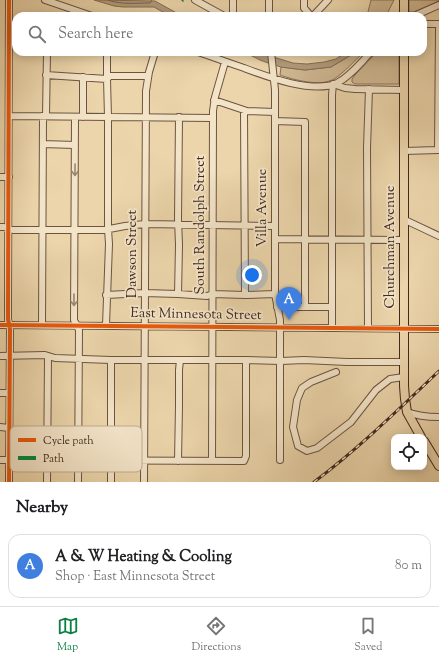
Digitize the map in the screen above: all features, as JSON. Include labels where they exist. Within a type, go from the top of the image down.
[{"type":"main road","points":[[404,0],[404,12]]},
{"type":"main road","name":"Churchman Avenue","points":[[404,56],[404,377],[407,412],[420,434]]},
{"type":"main road","points":[[427,446],[439,466]]},
{"type":"street","points":[[9,0],[12,22]]},
{"type":"street","points":[[45,0],[80,12]]},
{"type":"street","points":[[196,0],[217,12]]},
{"type":"street","points":[[233,0],[233,12]]},
{"type":"street","points":[[269,0],[269,12]]},
{"type":"street","points":[[304,0],[304,8],[308,12]]},
{"type":"street","points":[[316,12],[328,0]]},
{"type":"street","points":[[423,12],[439,5]]},
{"type":"street","points":[[427,24],[439,24]]},
{"type":"street","points":[[404,151],[438,150],[439,29]]},
{"type":"street","points":[[9,482],[10,356],[8,313],[8,177],[12,51]]},
{"type":"street","points":[[42,325],[43,144],[46,56]]},
{"type":"street","points":[[106,326],[109,244],[107,56]]},
{"type":"street","name":"Dawson Street","points":[[144,482],[146,91],[148,76],[154,56]]},
{"type":"street","points":[[209,56],[293,83],[310,86],[324,86],[333,84],[345,78],[367,56]]},
{"type":"street","name":"Villa Avenue","points":[[272,56],[274,76],[275,112],[275,294],[280,320],[281,361],[280,460]]},
{"type":"street","name":"South Randolph Street","points":[[212,461],[213,118],[214,100],[225,62]]},
{"type":"street","points":[[46,75],[107,79],[110,76],[148,76]]},
{"type":"street","points":[[83,117],[84,77]]},
{"type":"street","points":[[333,84],[348,88],[404,90]]},
{"type":"street","points":[[332,328],[333,84]]},
{"type":"street","points":[[368,328],[367,148],[369,89]]},
{"type":"street","points":[[214,100],[244,111],[275,112]]},
{"type":"street","points":[[244,111],[245,295]]},
{"type":"street","points":[[9,116],[213,118]]},
{"type":"street","points":[[75,117],[74,320],[79,330],[78,426]]},
{"type":"street","points":[[178,294],[179,117]]},
{"type":"street","points":[[275,121],[305,122],[305,307]]},
{"type":"street","points":[[43,144],[75,145]]},
{"type":"street","points":[[0,177],[8,177]]},
{"type":"street","points":[[404,219],[439,236]]},
{"type":"street","points":[[0,227],[13,230],[74,231],[108,229],[145,224],[274,226]]},
{"type":"street","points":[[275,239],[403,240]]},
{"type":"street","points":[[106,295],[145,293],[207,296],[213,294],[275,294]]},
{"type":"street","points":[[277,307],[332,307]]},
{"type":"street","name":"East Minnesota Street","points":[[0,324],[439,329]]},
{"type":"street","points":[[0,356],[48,356],[55,358],[112,360],[304,360],[404,362]]},
{"type":"street","points":[[47,426],[48,356]]},
{"type":"street","points":[[112,360],[112,426]]},
{"type":"street","points":[[178,461],[178,370],[180,360]]},
{"type":"street","points":[[145,461],[244,461],[246,456],[246,360]]},
{"type":"street","points":[[336,372],[302,388],[297,400],[293,427],[298,446],[307,451],[317,448],[351,422],[376,390],[390,379],[404,377]]},
{"type":"street","points":[[0,393],[9,393]]},
{"type":"street","points":[[407,412],[425,417],[439,416]]},
{"type":"street","points":[[0,428],[9,428]]},
{"type":"street","points":[[0,460],[9,460]]},
{"type":"street","points":[[111,472],[111,482]]},
{"type":"shaded area","points":[[371,0],[394,0],[388,12],[368,12]]},
{"type":"shaded area","points":[[409,0],[439,1],[414,12],[410,12]]},
{"type":"shaded area","points":[[349,56],[360,56],[342,73],[329,81],[315,83],[280,75],[281,67],[305,70],[331,67]]},
{"type":"shaded area","points":[[373,56],[399,56],[399,84],[355,84],[352,82],[352,79]]},
{"type":"water","points":[[94,0],[155,1],[175,12],[163,12],[154,7],[114,6]]},
{"type":"water","points":[[252,56],[270,56],[293,63],[307,64],[324,62],[336,59],[340,56],[349,56],[331,67],[305,70],[281,67]]},
{"type":"railway","points":[[314,482],[362,442],[439,371]]},
{"type":"cycle path","points":[[9,0],[9,482]]},
{"type":"cycle path","points":[[0,325],[439,329]]},
{"type":"place","name":"A & W Heating & Cooling","points":[[289,320]]}]
